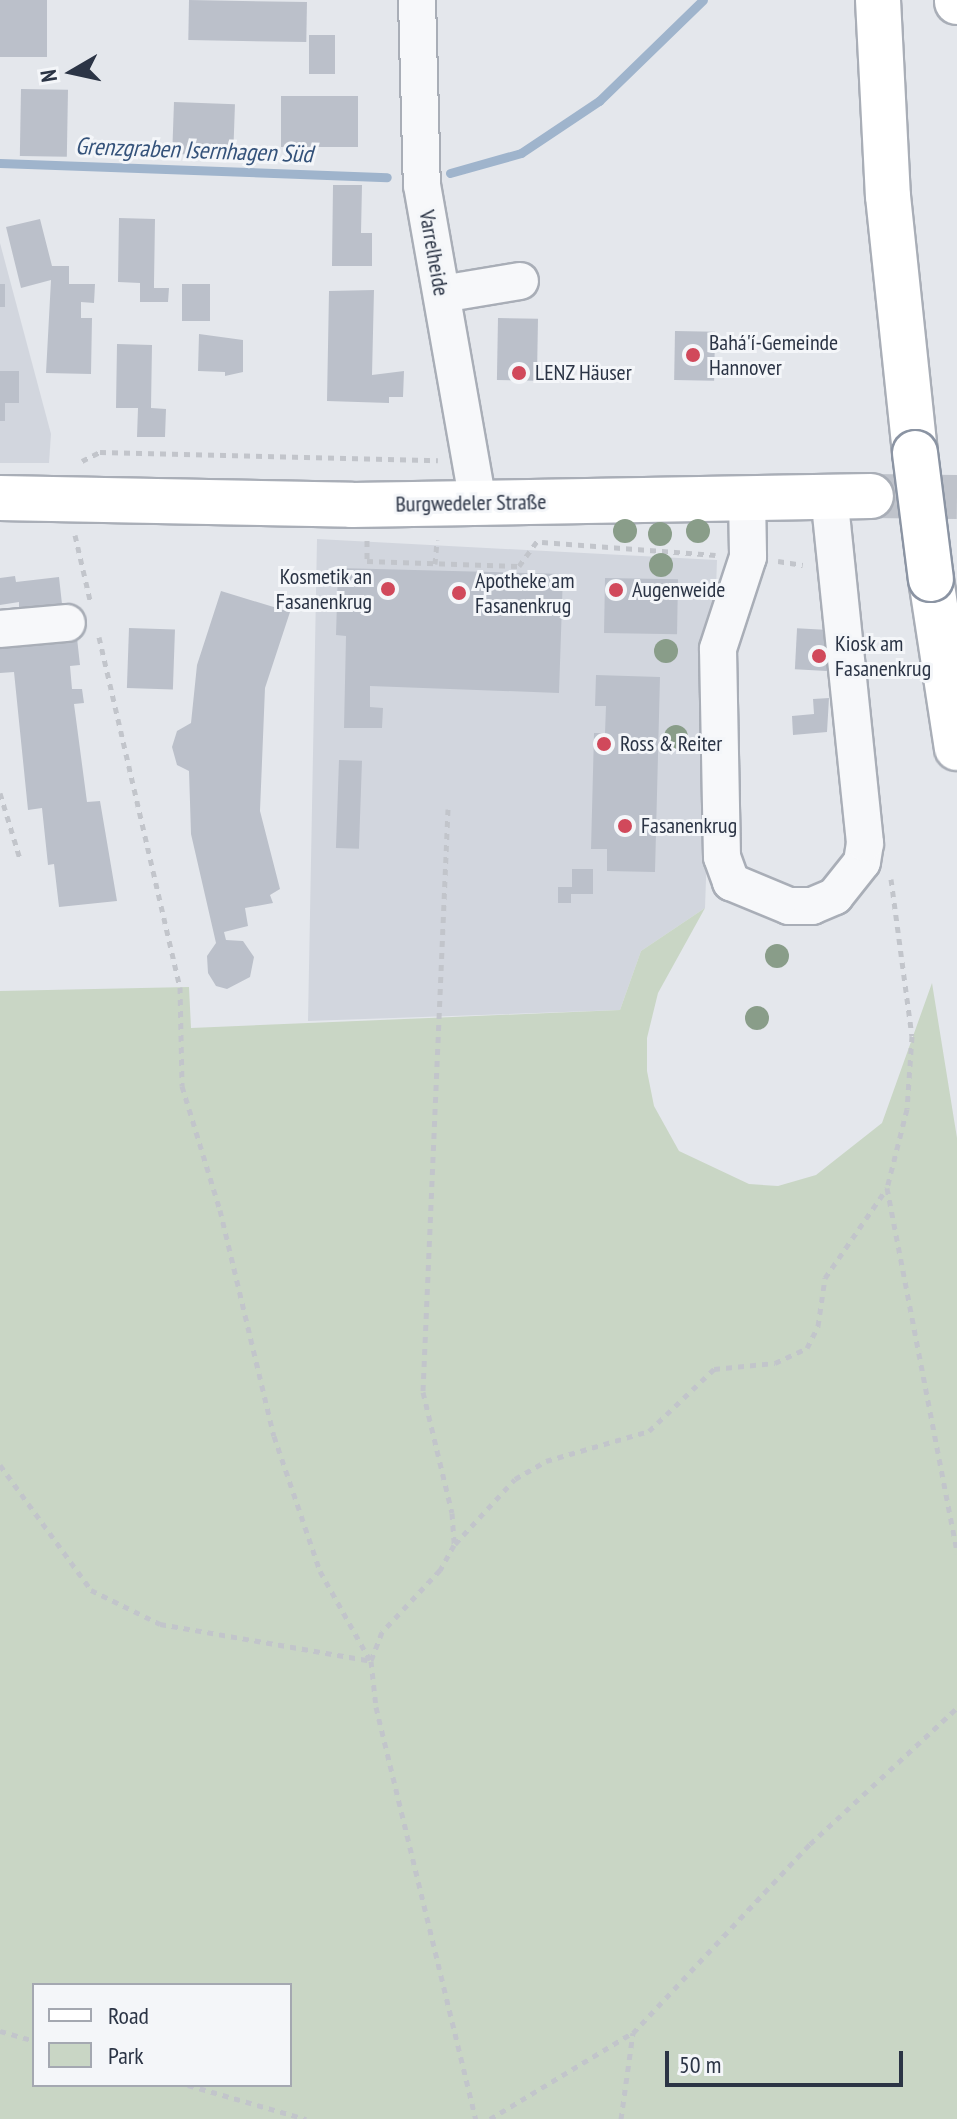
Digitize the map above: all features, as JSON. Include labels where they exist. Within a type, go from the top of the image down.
[{"type":"main road","points":[[878,0],[888,196],[915,453],[957,748]]},
{"type":"main road","name":"Burgwedeler Straße","points":[[0,498],[70,484],[478,503],[850,496]]},
{"type":"street","name":"Varrelheide","points":[[417,0],[422,185],[478,503]]},
{"type":"street","points":[[442,294],[520,281]]},
{"type":"street","points":[[747,497],[748,557],[718,649],[726,870],[731,882],[750,894],[789,906],[812,906],[835,896],[852,879],[865,843],[850,496]]},
{"type":"street","points":[[0,629],[85,618]]},
{"type":"path","points":[[472,461],[100,452],[70,484],[85,618],[180,987],[182,1086],[220,1210],[274,1436],[320,1571],[371,1661],[376,1707],[476,2119]]},
{"type":"path","points":[[368,531],[367,561],[435,564],[452,568],[519,566],[538,542]]},
{"type":"path","points":[[435,564],[437,535]]},
{"type":"path","points":[[0,793],[20,859]]},
{"type":"path","points":[[448,809],[423,1392],[454,1545]]},
{"type":"path","points":[[371,1661],[382,1632],[440,1570],[454,1545],[515,1479],[546,1461],[649,1431],[714,1369],[775,1363],[807,1348],[818,1326],[825,1278],[887,1188],[907,1109],[912,1036],[891,879],[865,843]]},
{"type":"path","points":[[887,1188],[957,1553]]},
{"type":"path","points":[[0,1465],[91,1590],[160,1624],[371,1661]]},
{"type":"path","points":[[490,2119],[633,2033],[810,1844],[957,1708]]},
{"type":"path","points":[[0,2031],[32,2040]]},
{"type":"path","points":[[621,2119],[633,2033]]},
{"type":"path","points":[[195,2087],[306,2119]]},
{"type":"shaded area","points":[[0,243],[51,434],[49,463],[0,463]]},
{"type":"shaded area","points":[[317,539],[717,560],[705,908],[641,951],[620,1010],[308,1021]]},
{"type":"green space","points":[[705,908],[658,993],[647,1038],[647,1071],[654,1106],[679,1151],[749,1184],[778,1186],[816,1175],[882,1123],[932,983],[957,1138],[957,2119],[0,2119],[0,991],[189,987],[191,1028],[620,1010],[641,951]]},
{"type":"building","points":[[0,0],[47,0],[47,57],[0,57]]},
{"type":"building","points":[[189,0],[307,2],[306,42],[188,40]]},
{"type":"building","points":[[309,35],[335,35],[335,74],[309,74]]},
{"type":"building","points":[[21,89],[68,90],[67,157],[20,156]]},
{"type":"building","points":[[281,96],[358,96],[358,147],[281,147]]},
{"type":"building","points":[[174,102],[235,104],[233,156],[172,154]]},
{"type":"building","points":[[333,185],[362,185],[361,233],[372,233],[372,266],[332,266]]},
{"type":"building","points":[[119,218],[155,219],[154,288],[169,288],[168,302],[140,302],[140,283],[118,282]]},
{"type":"building","points":[[40,219],[52,266],[69,266],[69,284],[95,284],[94,303],[81,302],[81,318],[92,318],[91,374],[46,373],[51,280],[21,288],[6,227]]},
{"type":"building","points":[[0,284],[5,284],[5,307],[0,307]]},
{"type":"building","points":[[182,284],[210,284],[210,321],[182,321]]},
{"type":"building","points":[[374,290],[372,375],[404,371],[403,397],[389,397],[389,403],[327,401],[329,291]]},
{"type":"building","points":[[498,318],[538,319],[537,381],[497,380]]},
{"type":"building","name":"Bahá'í-Gemeinde Hannover","points":[[675,331],[715,332],[714,381],[674,380]]},
{"type":"building","points":[[199,334],[243,340],[243,372],[225,376],[225,372],[198,371]]},
{"type":"building","points":[[117,344],[152,345],[151,408],[166,409],[165,437],[137,437],[138,408],[116,408]]},
{"type":"building","points":[[0,371],[19,371],[19,403],[5,403],[5,421],[0,421]]},
{"type":"building","points":[[338,568],[563,574],[559,693],[370,686],[370,707],[383,708],[382,728],[344,728],[346,636],[336,635]]},
{"type":"building","points":[[15,576],[16,582],[59,577],[62,604],[19,609],[19,602],[0,605],[0,578]]},
{"type":"building","points":[[605,578],[678,579],[677,634],[604,633]]},
{"type":"building","points":[[221,591],[290,612],[265,688],[260,811],[280,889],[270,895],[273,903],[245,908],[248,926],[224,932],[226,940],[243,941],[254,957],[250,977],[227,989],[216,986],[208,973],[207,956],[216,943],[191,834],[189,771],[177,765],[172,747],[177,731],[191,723],[197,665]]},
{"type":"building","points":[[129,628],[175,630],[173,690],[127,688]]},
{"type":"building","points":[[797,628],[829,630],[827,671],[795,669]]},
{"type":"building","points":[[77,638],[80,665],[70,666],[72,689],[82,689],[84,703],[74,704],[87,802],[100,801],[117,901],[59,907],[54,864],[48,865],[42,808],[28,810],[14,672],[0,673],[0,646]]},
{"type":"building","points":[[596,675],[660,677],[655,872],[607,871],[607,849],[591,849],[594,733],[605,733],[606,706],[595,706]]},
{"type":"building","points":[[829,698],[827,732],[793,735],[792,716],[814,714],[813,699]]},
{"type":"building","points":[[339,760],[362,761],[359,849],[336,848]]},
{"type":"building","points":[[572,869],[593,869],[593,894],[571,894],[571,903],[558,903],[558,887],[572,887]]},
{"type":"waterway","name":"Grenzgraben Isernhagen Süd","points":[[450,173],[521,153],[599,101],[703,0]]},
{"type":"waterway","name":"Grenzgraben Isernhagen Süd","points":[[0,163],[387,177]]},
{"type":"tunnel","points":[[871,496],[957,497]]},
{"type":"place","name":"Bahá'í-Gemeinde Hannover","points":[[693,355]]},
{"type":"place","name":"LENZ Häuser","points":[[519,373]]},
{"type":"place","name":"Kosmetik an Fasanenkrug","points":[[388,589]]},
{"type":"place","name":"Augenweide","points":[[616,590]]},
{"type":"place","name":"Apotheke am Fasanenkrug","points":[[459,593]]},
{"type":"place","name":"Kiosk am Fasanenkrug","points":[[819,656]]},
{"type":"place","name":"Ross & Reiter","points":[[604,744]]},
{"type":"place","name":"Fasanenkrug","points":[[625,826]]}]
